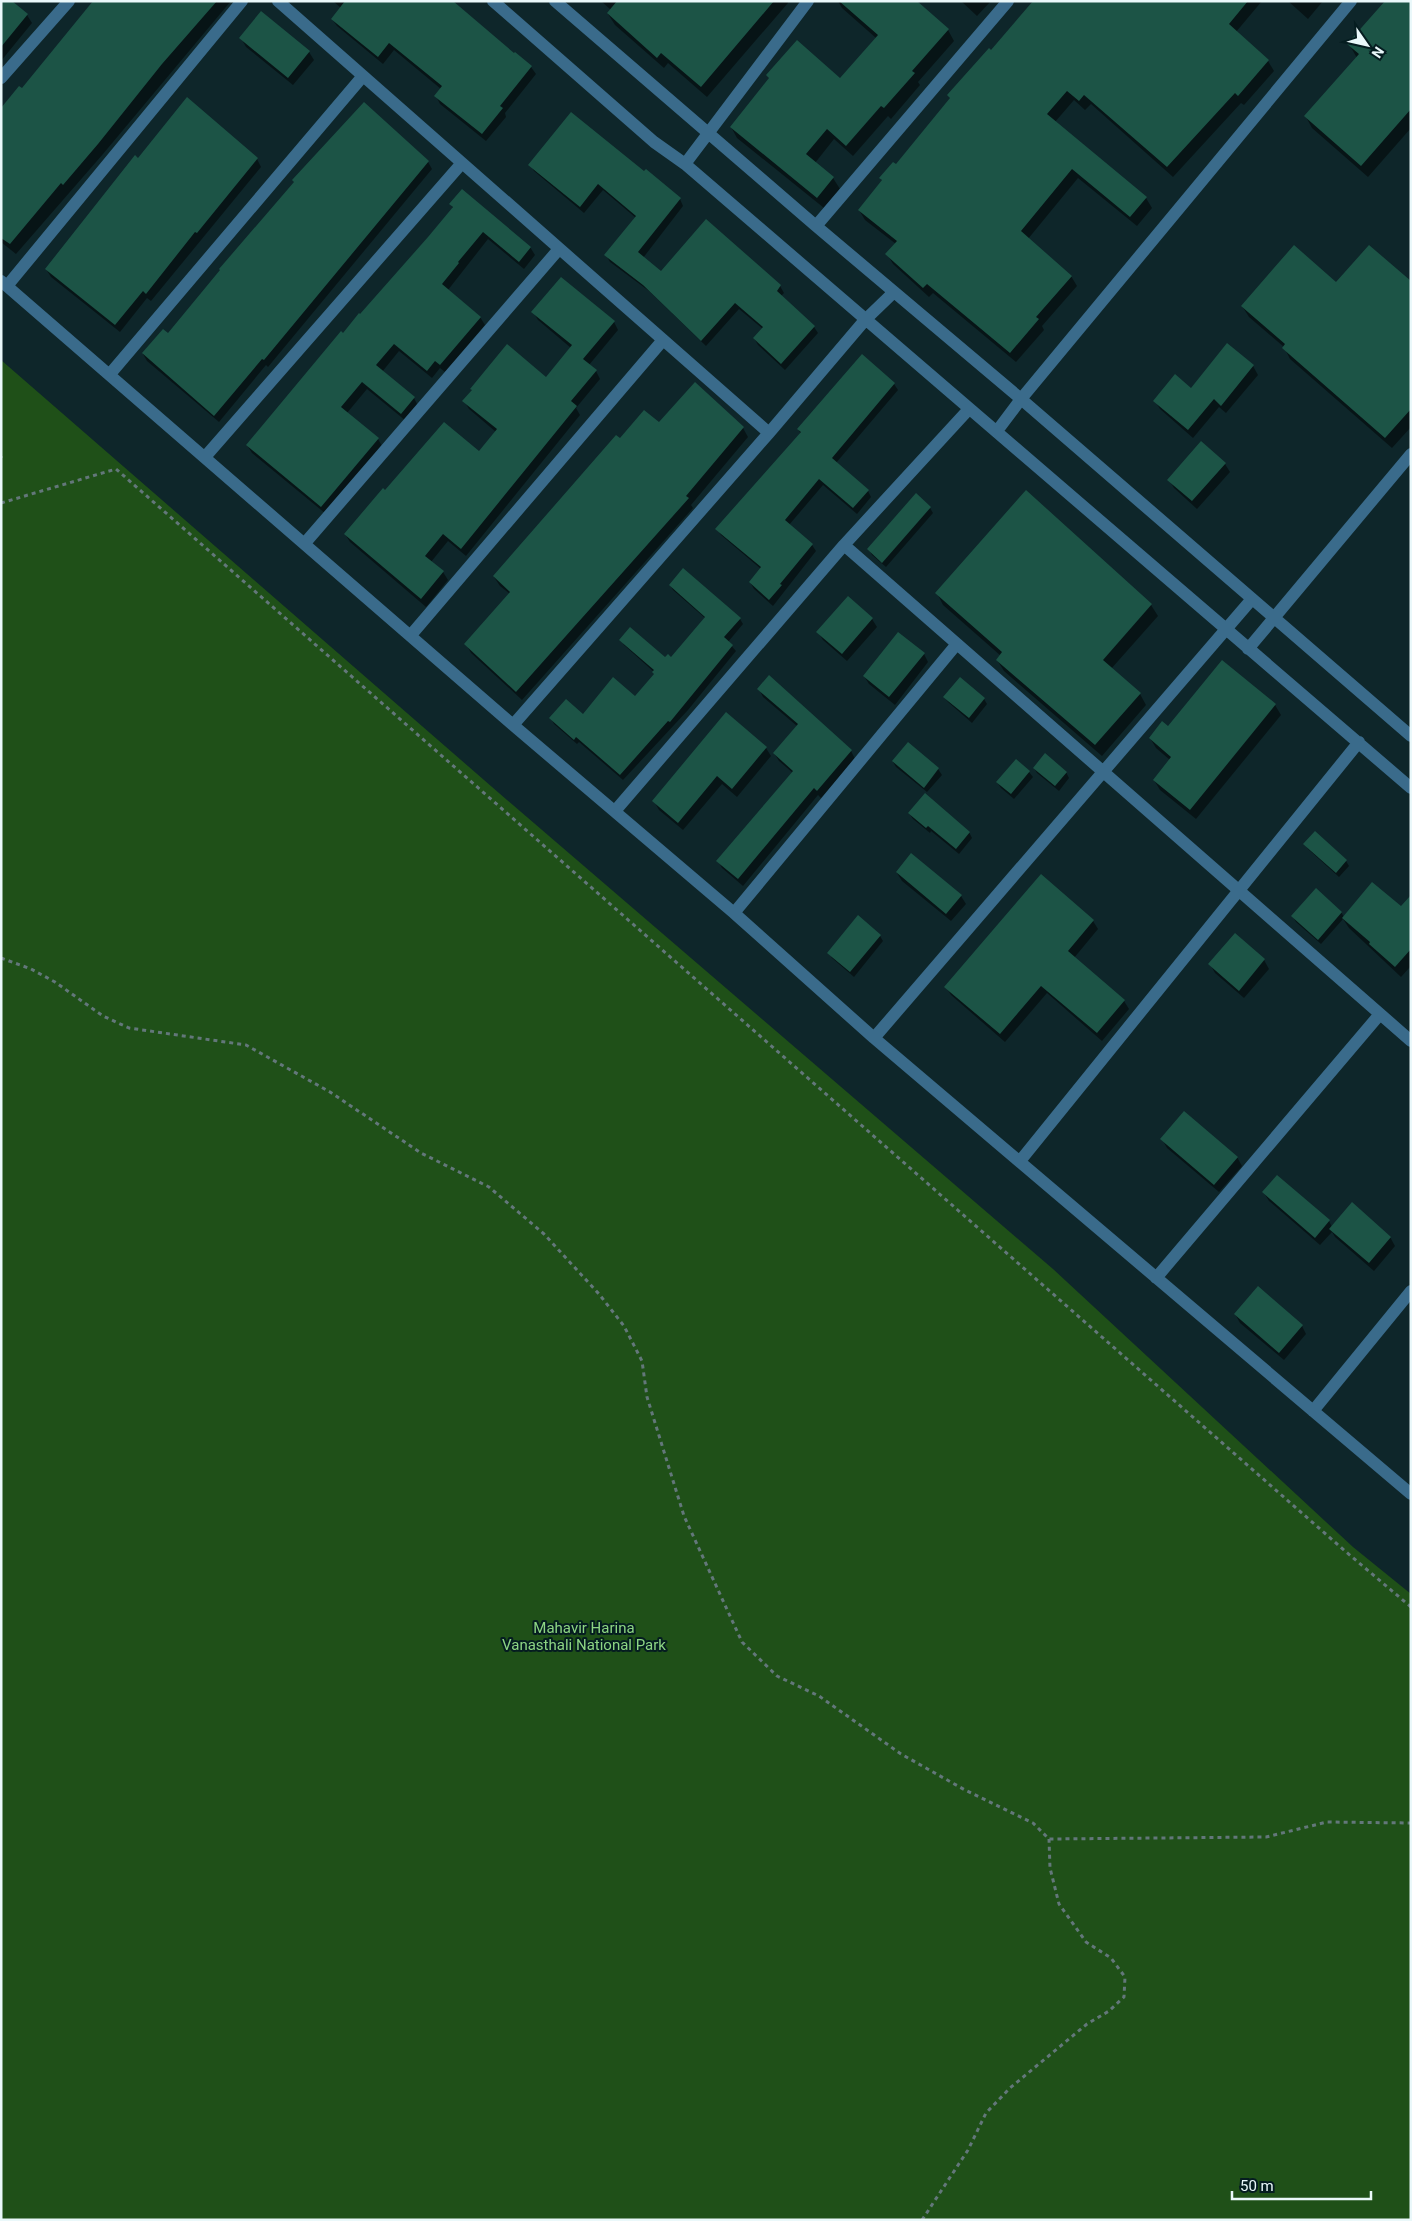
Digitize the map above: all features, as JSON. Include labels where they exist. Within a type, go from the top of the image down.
[{"type":"street","points":[[1,78],[69,1]]},
{"type":"street","points":[[242,1],[4,283],[513,725],[734,913],[874,1038],[1411,1494]]},
{"type":"street","points":[[278,1],[769,433]]},
{"type":"street","points":[[493,1],[654,142],[685,164],[1226,631],[1411,788]]},
{"type":"street","points":[[555,1],[816,226],[1021,399],[1411,736]]},
{"type":"street","points":[[685,164],[808,1]]},
{"type":"street","points":[[816,226],[1008,1]]},
{"type":"street","points":[[997,432],[1021,399],[1351,1]]},
{"type":"street","points":[[110,374],[363,76]]},
{"type":"street","points":[[205,457],[462,164]]},
{"type":"street","points":[[305,543],[559,249]]},
{"type":"street","points":[[513,725],[769,433],[865,320],[894,292]]},
{"type":"street","points":[[411,635],[663,340]]},
{"type":"street","points":[[615,811],[844,545],[969,409]]},
{"type":"street","points":[[1248,649],[1411,454]]},
{"type":"street","points":[[844,545],[956,645],[1411,1041]]},
{"type":"street","points":[[874,1038],[1252,599]]},
{"type":"street","points":[[734,913],[956,645]]},
{"type":"street","points":[[1020,1161],[1240,892],[1359,742]]},
{"type":"street","points":[[1156,1278],[1380,1014]]},
{"type":"street","points":[[1313,1411],[1411,1291]]},
{"type":"path","points":[[1,503],[116,469],[1345,1552],[1411,1607]]},
{"type":"path","points":[[1,958],[31,969],[56,982],[103,1016],[129,1028],[246,1045],[330,1092],[421,1153],[489,1187],[544,1234],[599,1294],[624,1326],[642,1361],[647,1398],[684,1516],[742,1642],[777,1676],[820,1696],[900,1754],[965,1790],[1033,1823],[1049,1839],[1050,1868],[1058,1904],[1086,1942],[1111,1958],[1125,1976],[1124,1997],[1109,2011],[1087,2024],[1010,2088],[986,2113],[968,2150],[922,2220]]},
{"type":"path","points":[[1049,1839],[1266,1837],[1327,1822],[1411,1823]]},
{"type":"green space","name":"Mahavir Harina Vanasthali National Park","points":[[1,360],[507,800],[1053,1269],[1353,1547],[1411,1594],[1411,2220],[1,2220]]},
{"type":"building","points":[[1,1],[12,1],[28,14],[1,47]]},
{"type":"building","points":[[93,1],[217,1],[162,64],[98,144],[63,185],[61,183],[10,244],[1,238],[1,108],[19,86],[22,88]]},
{"type":"building","points":[[345,1],[453,1],[532,66],[500,106],[503,108],[482,134],[434,96],[442,86],[389,43],[378,57],[331,19]]},
{"type":"building","points":[[617,1],[774,1],[701,87],[661,53],[657,58],[607,13]]},
{"type":"building","points":[[839,1],[917,1],[949,29],[912,71],[915,73],[884,108],[881,106],[846,146],[827,129],[806,154],[834,177],[817,198],[730,127],[769,78],[766,75],[797,40],[840,78],[878,35]]},
{"type":"building","points":[[1033,1],[1248,1],[1229,24],[1269,60],[1238,96],[1235,93],[1167,167],[1084,95],[1079,101],[1067,91],[1047,114],[1147,197],[1130,217],[1072,169],[1021,231],[1072,276],[1036,317],[1039,319],[1010,353],[927,284],[923,288],[885,254],[897,241],[858,210],[882,180],[879,178],[893,162],[896,164],[950,98],[947,95],[989,48],[991,50]]},
{"type":"building","points":[[1385,1],[1411,1],[1411,109],[1361,166],[1304,116],[1359,54],[1347,44]]},
{"type":"building","points":[[261,11],[310,51],[288,78],[239,38]]},
{"type":"building","points":[[187,97],[258,158],[197,233],[195,232],[146,294],[143,291],[115,325],[45,269],[135,155],[138,158]]},
{"type":"building","points":[[364,102],[429,161],[264,360],[262,359],[214,416],[142,353],[163,329],[168,333],[219,269],[294,182],[292,180]]},
{"type":"building","points":[[571,112],[644,171],[646,169],[681,198],[638,252],[661,271],[706,219],[781,285],[777,291],[815,326],[781,364],[753,338],[763,327],[735,303],[701,341],[643,285],[604,255],[636,216],[598,184],[580,207],[528,165]]},
{"type":"building","points":[[462,189],[531,247],[519,262],[483,232],[458,262],[442,284],[481,317],[440,365],[435,361],[427,371],[394,344],[376,365],[415,397],[401,414],[362,382],[341,407],[379,438],[321,507],[246,445],[341,331],[343,333],[428,237],[453,207],[449,204]]},
{"type":"building","points":[[1294,245],[1336,282],[1369,245],[1411,281],[1411,409],[1385,438],[1282,348],[1285,344],[1241,306]]},
{"type":"building","points":[[561,277],[615,321],[583,359],[597,370],[571,401],[577,406],[461,549],[443,534],[425,556],[444,571],[421,599],[344,534],[383,488],[385,490],[444,422],[479,451],[497,429],[462,401],[507,344],[546,377],[572,345],[531,312]]},
{"type":"building","points":[[1227,343],[1254,365],[1221,406],[1214,399],[1188,430],[1153,401],[1175,374],[1191,388]]},
{"type":"building","points":[[862,354],[895,383],[832,458],[869,490],[853,508],[819,479],[785,520],[813,544],[769,600],[749,582],[761,567],[715,529],[801,432],[797,429]]},
{"type":"building","points":[[695,382],[744,427],[686,496],[689,498],[516,692],[464,644],[510,592],[493,576],[616,435],[620,438],[644,410],[659,422]]},
{"type":"building","points":[[1201,441],[1226,463],[1192,501],[1167,480]]},
{"type":"building","points":[[1026,490],[1152,604],[1103,660],[1141,693],[1095,745],[996,660],[1002,652],[935,593]]},
{"type":"building","points":[[916,493],[931,507],[882,563],[867,549]]},
{"type":"building","points":[[683,568],[741,618],[724,637],[733,645],[670,722],[668,721],[620,775],[576,737],[574,740],[549,718],[566,699],[583,714],[613,677],[635,696],[654,674],[652,672],[654,670],[619,640],[630,627],[665,657],[668,654],[671,657],[705,617],[669,585]]},
{"type":"building","points":[[848,596],[873,618],[842,654],[816,632]]},
{"type":"building","points":[[898,632],[925,653],[889,697],[863,676]]},
{"type":"building","points":[[1222,660],[1276,704],[1190,810],[1153,780],[1171,757],[1149,738],[1162,721],[1168,726]]},
{"type":"building","points":[[769,675],[852,750],[817,791],[814,788],[738,879],[716,861],[793,771],[773,753],[798,724],[757,689]]},
{"type":"building","points":[[960,677],[985,698],[969,718],[943,697]]},
{"type":"building","points":[[726,712],[767,747],[732,789],[717,776],[678,823],[652,801]]},
{"type":"building","points":[[908,742],[939,768],[924,788],[892,761]]},
{"type":"building","points":[[1045,753],[1067,772],[1055,786],[1033,768]]},
{"type":"building","points":[[1016,759],[1030,771],[1011,794],[996,782]]},
{"type":"building","points":[[925,793],[970,832],[956,849],[928,826],[926,828],[908,813]]},
{"type":"building","points":[[1315,831],[1347,860],[1336,873],[1303,844]]},
{"type":"building","points":[[911,853],[962,895],[946,914],[896,872]]},
{"type":"building","points":[[1041,874],[1094,920],[1068,951],[1125,1000],[1097,1033],[1041,986],[1000,1034],[944,987]]},
{"type":"building","points":[[1372,882],[1401,906],[1411,895],[1411,949],[1395,967],[1342,918]]},
{"type":"building","points":[[1316,888],[1342,912],[1318,940],[1291,916]]},
{"type":"building","points":[[858,915],[881,935],[850,972],[827,953]]},
{"type":"building","points":[[1235,933],[1265,959],[1239,991],[1208,964]]},
{"type":"building","points":[[1184,1111],[1238,1157],[1214,1185],[1160,1139]]},
{"type":"building","points":[[1277,1175],[1330,1220],[1315,1238],[1262,1192]]},
{"type":"building","points":[[1352,1202],[1391,1237],[1369,1263],[1329,1229]]},
{"type":"building","points":[[1258,1286],[1303,1325],[1279,1353],[1234,1314]]}]
